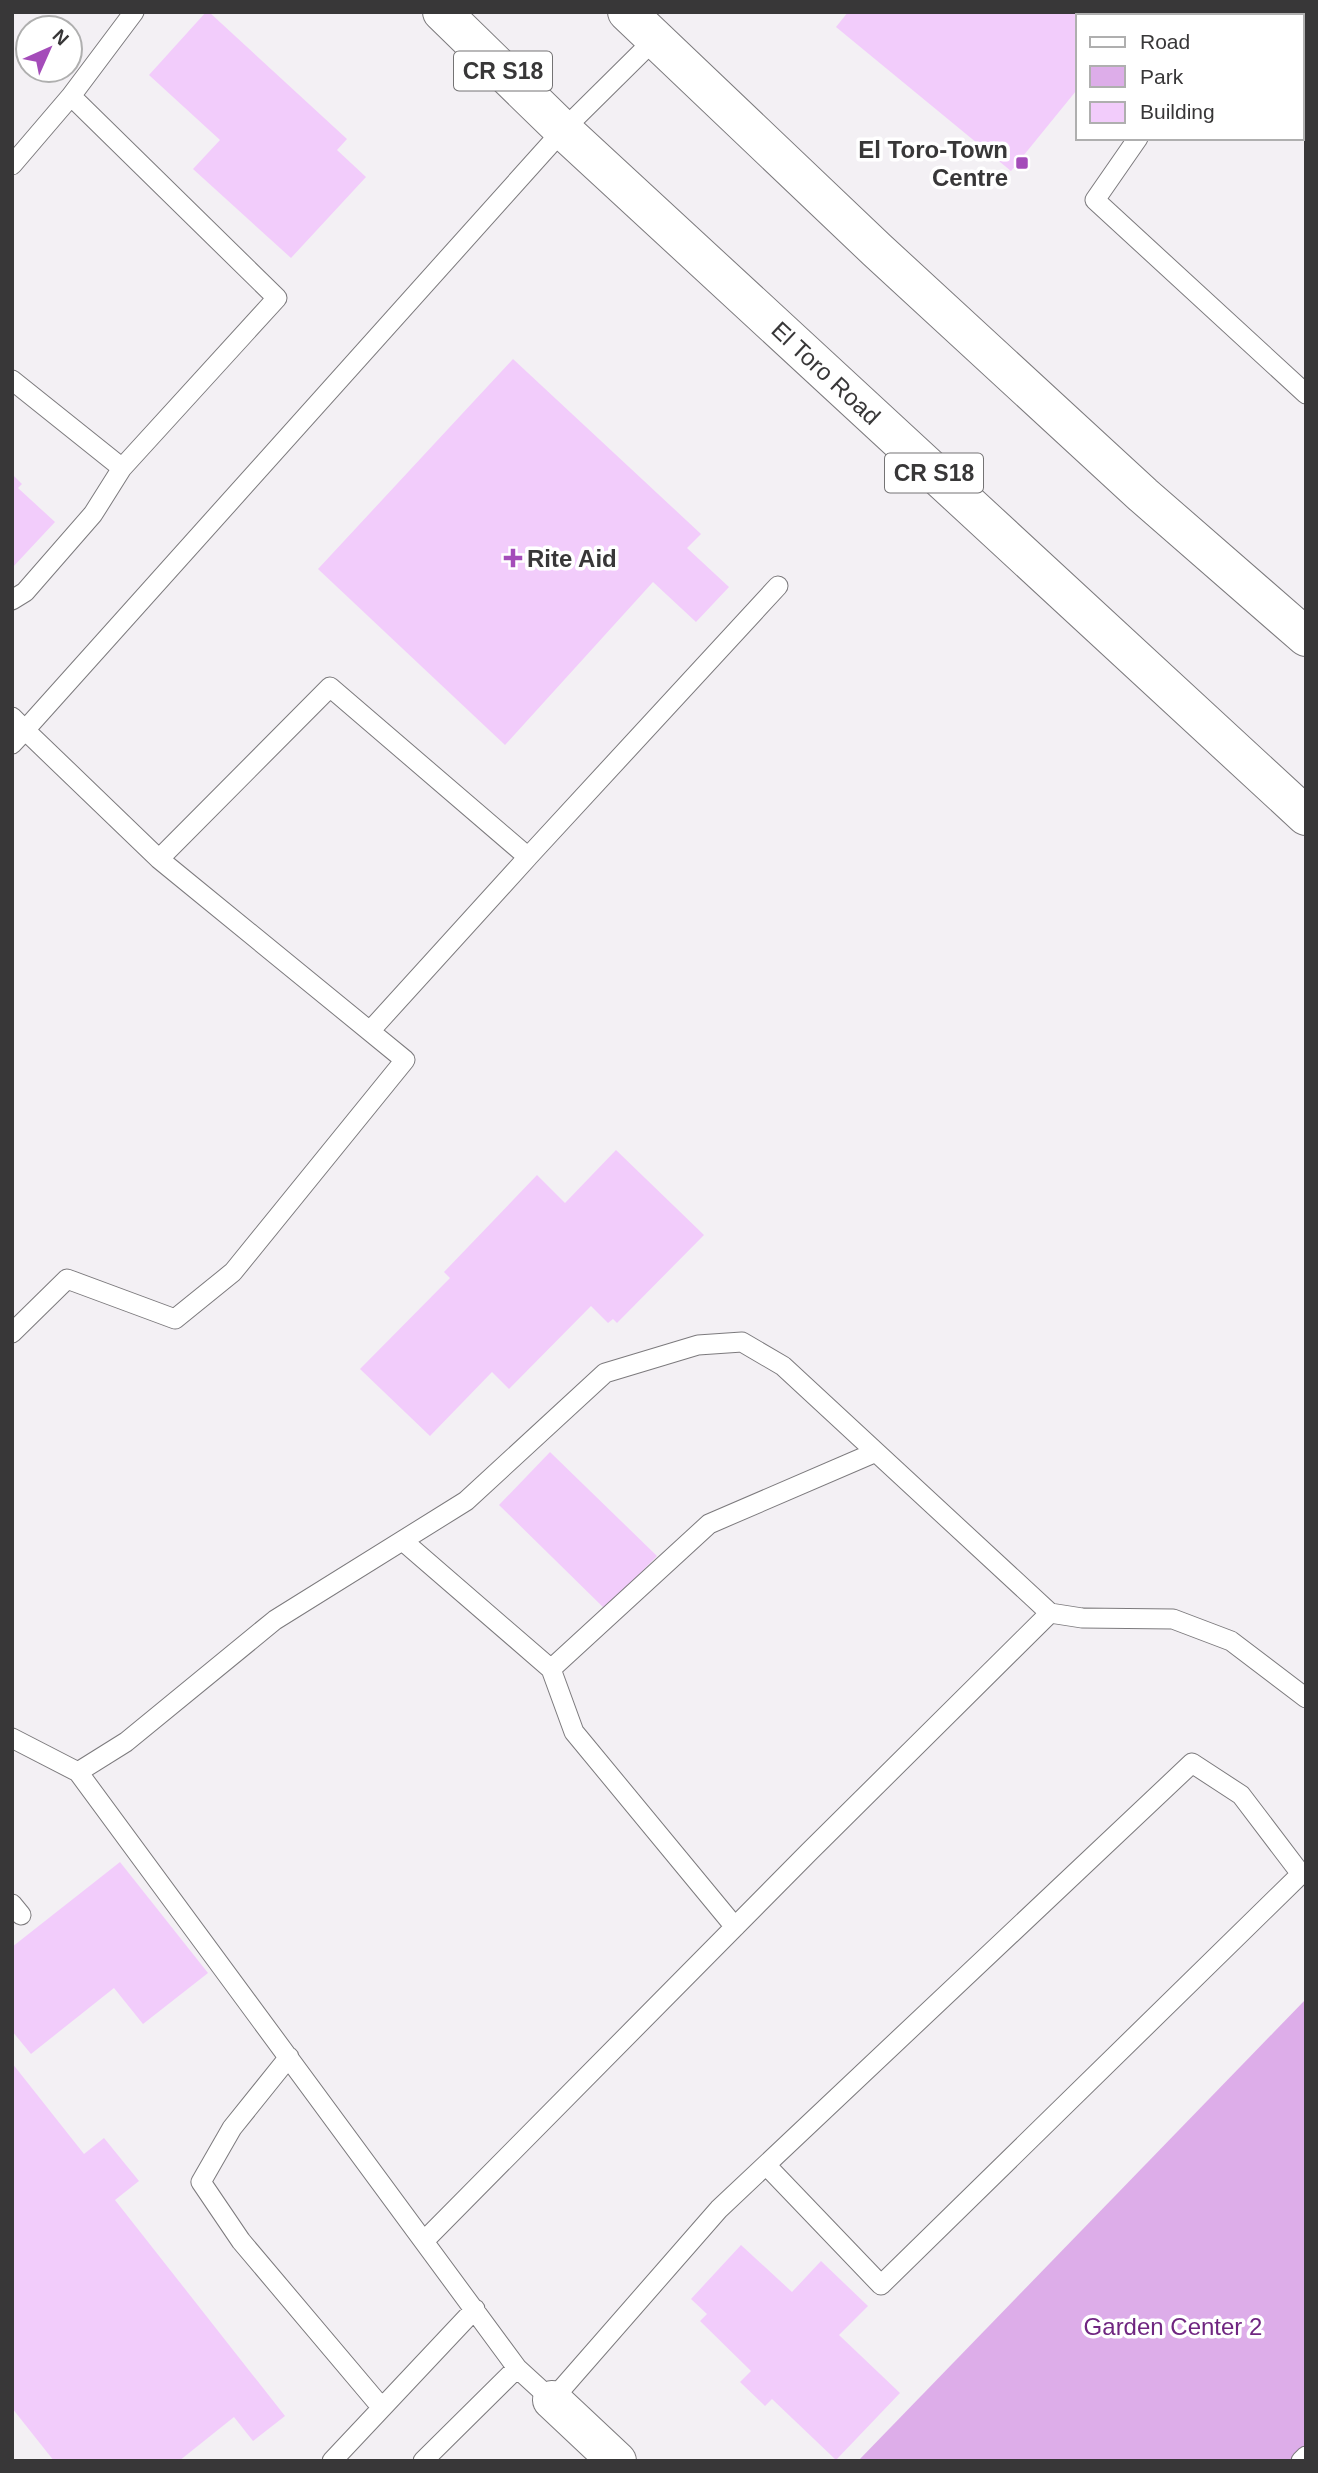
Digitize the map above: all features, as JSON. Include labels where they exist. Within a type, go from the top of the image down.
[{"type":"main road","name":"El Toro Road","points":[[442,12],[563,131],[1306,816]]},
{"type":"main road","points":[[627,12],[877,250],[1143,495],[1306,638]]},
{"type":"main road","points":[[552,2400],[617,2461]]},
{"type":"lane","points":[[12,165],[71,96],[134,12]]},
{"type":"lane","points":[[12,1334],[67,1279],[175,1319],[233,1272],[405,1060],[159,859],[17,730],[563,131],[655,39]]},
{"type":"lane","points":[[12,600],[25,592],[93,514],[122,468],[278,298],[71,96]]},
{"type":"lane","points":[[1137,140],[1095,200],[1306,394]]},
{"type":"lane","points":[[12,380],[122,468]]},
{"type":"lane","points":[[370,1031],[778,586]]},
{"type":"lane","points":[[159,859],[330,687],[528,857]]},
{"type":"lane","points":[[78,1772],[126,1742],[275,1620],[467,1501],[605,1373],[698,1345],[742,1342],[782,1366],[1050,1613],[1082,1618],[1173,1619],[1231,1641],[1306,1698]]},
{"type":"lane","points":[[551,1669],[709,1524],[876,1452]]},
{"type":"lane","points":[[402,1541],[551,1669],[574,1732],[734,1927]]},
{"type":"lane","points":[[424,2241],[734,1927],[1050,1613]]},
{"type":"lane","points":[[12,1738],[78,1772],[517,2368],[552,2400],[719,2210],[766,2165],[1192,1763],[1241,1795],[1301,1874],[881,2284],[766,2165]]},
{"type":"lane","points":[[289,2057],[232,2128],[201,2182],[241,2241],[382,2408]]},
{"type":"lane","points":[[332,2461],[475,2309]]},
{"type":"lane","points":[[423,2461],[517,2368]]},
{"type":"lane","points":[[1301,2461],[1306,2456]]},
{"type":"green space","name":"Garden Center 2","points":[[1306,1999],[1306,2461],[858,2461]]},
{"type":"building","points":[[206,12],[347,139],[337,150],[366,177],[291,258],[193,169],[220,140],[149,75]]},
{"type":"building","points":[[848,12],[1139,12],[1076,14],[1076,91],[1011,171],[836,27]]},
{"type":"building","name":"Rite Aid","points":[[513,359],[701,534],[687,548],[729,587],[696,622],[653,582],[505,745],[318,569]]},
{"type":"building","points":[[12,474],[22,484],[18,488],[55,522],[12,568]]},
{"type":"building","points":[[616,1150],[704,1235],[617,1323],[613,1319],[608,1323],[591,1306],[509,1389],[492,1372],[430,1436],[360,1369],[450,1278],[444,1272],[537,1175],[565,1203]]},
{"type":"building","points":[[550,1452],[657,1556],[605,1609],[499,1505]]},
{"type":"building","points":[[120,1862],[208,1973],[143,2024],[114,1988],[31,2054],[12,2031],[12,1947]]},
{"type":"building","points":[[12,2063],[84,2154],[104,2138],[139,2181],[115,2200],[285,2416],[253,2441],[234,2417],[179,2461],[54,2461],[12,2408]]},
{"type":"building","points":[[741,2245],[792,2292],[821,2261],[868,2306],[839,2335],[900,2393],[836,2460],[772,2399],[765,2406],[740,2382],[751,2371],[700,2321],[707,2314],[691,2299]]},
{"type":"place","name":"El Toro-Town Centre","points":[[1022,163]]},
{"type":"place","name":"Rite Aid","points":[[513,558]]}]
